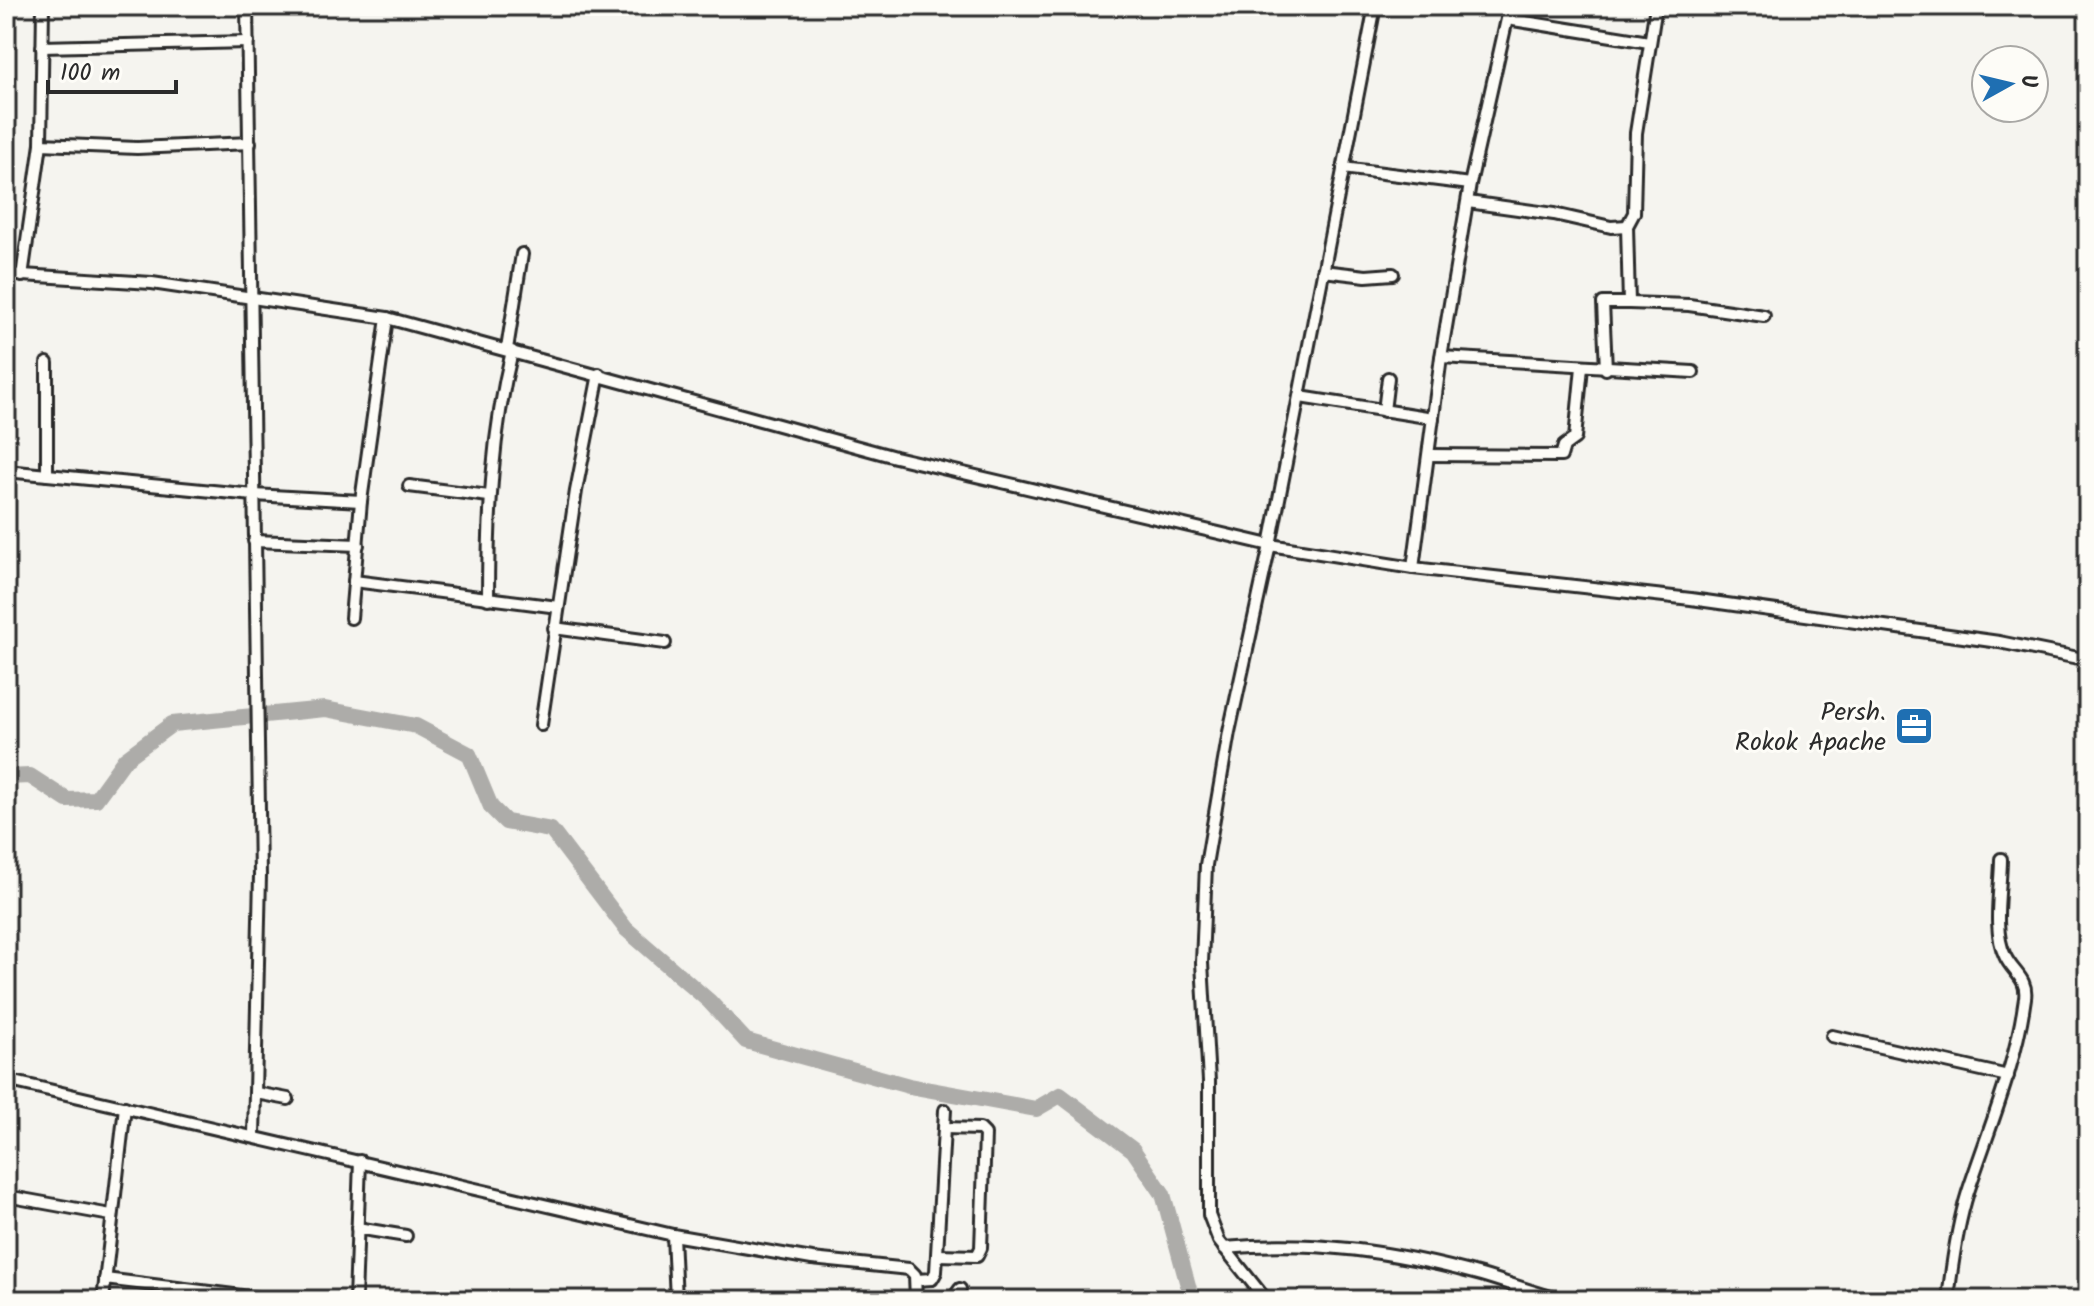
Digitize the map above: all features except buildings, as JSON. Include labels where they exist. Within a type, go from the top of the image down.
[{"type":"street","points":[[22,276],[41,144],[43,6]]},
{"type":"street","points":[[247,6],[258,703],[254,1136]]},
{"type":"street","points":[[1266,1300],[1224,1248],[1214,1233],[1209,1215],[1203,904],[1226,745],[1300,397],[1375,6]]},
{"type":"street","points":[[1413,568],[1441,357],[1470,184],[1510,6]]},
{"type":"street","points":[[1629,303],[1627,226],[1634,213],[1636,133],[1656,6]]},
{"type":"street","points":[[1507,19],[1649,42]]},
{"type":"street","points":[[42,47],[248,42]]},
{"type":"street","points":[[41,144],[137,148],[250,143]]},
{"type":"street","points":[[1343,168],[1470,184]]},
{"type":"street","points":[[1468,202],[1554,214],[1604,226],[1627,226]]},
{"type":"street","points":[[488,599],[489,496],[522,254]]},
{"type":"street","points":[[1323,271],[1366,276],[1393,274]]},
{"type":"street","points":[[6,274],[152,283],[387,318],[599,374],[869,451],[1270,545],[1413,568],[1691,599],[1999,642],[2088,660]]},
{"type":"street","points":[[1606,369],[1603,303],[1689,305],[1764,316]]},
{"type":"street","points":[[351,618],[361,501],[387,318]]},
{"type":"street","points":[[1441,357],[1693,372]]},
{"type":"street","points":[[47,363],[47,475]]},
{"type":"street","points":[[1429,455],[1561,456],[1564,446],[1575,438],[1582,367]]},
{"type":"street","points":[[541,725],[554,628],[599,374]]},
{"type":"street","points":[[1384,411],[1388,378]]},
{"type":"street","points":[[1300,397],[1433,418]]},
{"type":"street","points":[[6,471],[254,495],[361,501]]},
{"type":"street","points":[[409,486],[489,496]]},
{"type":"street","points":[[254,541],[358,545]]},
{"type":"street","points":[[354,581],[558,607]]},
{"type":"street","points":[[554,628],[665,643]]},
{"type":"street","points":[[1948,1300],[1953,1251],[1968,1193],[2008,1076],[2026,991],[2023,979],[2008,962],[2001,947],[2001,859]]},
{"type":"street","points":[[1832,1036],[2008,1076]]},
{"type":"street","points":[[6,1080],[673,1235],[812,1259],[909,1269],[916,1280],[916,1300]]},
{"type":"street","points":[[256,1093],[288,1099]]},
{"type":"street","points":[[103,1300],[125,1107]]},
{"type":"street","points":[[916,1280],[934,1277],[938,1255],[945,1110]]},
{"type":"street","points":[[938,1255],[977,1256],[981,1248],[985,1134],[980,1129],[945,1128]]},
{"type":"street","points":[[355,1300],[360,1161]]},
{"type":"street","points":[[6,1196],[111,1215]]},
{"type":"street","points":[[357,1228],[406,1236]]},
{"type":"street","points":[[673,1235],[676,1300]]},
{"type":"street","points":[[1224,1248],[1304,1243],[1358,1249],[1484,1276],[1564,1300]]},
{"type":"street","points":[[105,1279],[275,1300]]},
{"type":"street","points":[[952,1300],[960,1289]]},
{"type":"waterway","points":[[6,777],[30,776],[67,800],[96,799],[125,759],[172,724],[325,709],[416,726],[469,754],[491,807],[506,822],[551,830],[626,929],[709,1001],[746,1041],[909,1086],[1036,1109],[1060,1095],[1133,1150],[1163,1194],[1192,1300]]},
{"type":"place","name":"Persh. Rokok Apache","points":[[1914,726]]}]
